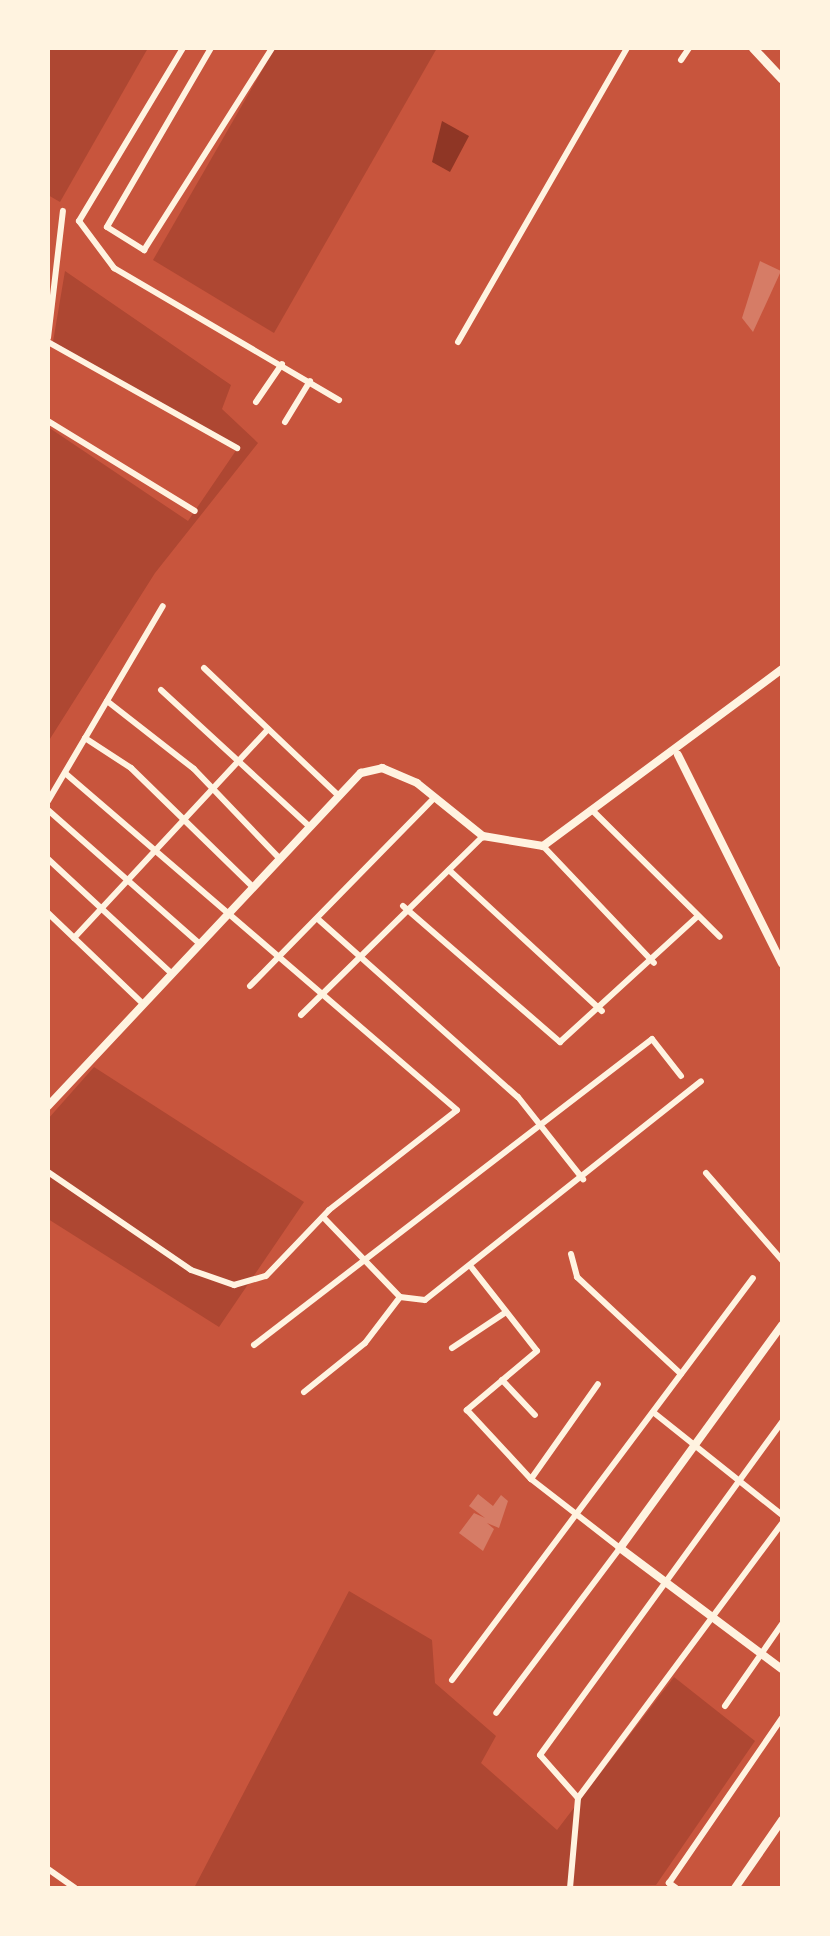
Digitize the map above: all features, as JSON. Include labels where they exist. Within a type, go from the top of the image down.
[{"type":"main road","points":[[752,48],[782,79]]},
{"type":"street","points":[[183,48],[79,221],[114,268],[340,400]]},
{"type":"street","points":[[211,48],[106,227],[148,251],[269,48]]},
{"type":"street","points":[[458,342],[627,48]]},
{"type":"street","points":[[682,60],[690,48]]},
{"type":"street","points":[[63,211],[50,280],[48,340],[238,448]]},
{"type":"street","points":[[256,402],[282,364]]},
{"type":"street","points":[[285,422],[310,381]]},
{"type":"street","points":[[48,421],[196,511]]},
{"type":"street","points":[[48,801],[163,606]]},
{"type":"street","points":[[204,668],[339,796]]},
{"type":"street","points":[[542,846],[678,754],[782,669]]},
{"type":"street","points":[[161,690],[310,827]]},
{"type":"street","points":[[107,702],[212,788],[280,859]]},
{"type":"street","points":[[74,938],[268,729]]},
{"type":"street","points":[[85,738],[183,817],[254,887]]},
{"type":"street","points":[[678,754],[782,964]]},
{"type":"street","points":[[48,1106],[169,972],[361,773],[382,768],[435,798],[483,836],[542,846],[654,963]]},
{"type":"street","points":[[48,1172],[191,1270],[234,1285],[266,1276],[325,1219],[457,1110],[322,989],[280,953],[226,916],[64,772]]},
{"type":"street","points":[[250,986],[435,798]]},
{"type":"street","points":[[48,810],[199,943]]},
{"type":"street","points":[[594,812],[720,937]]},
{"type":"street","points":[[300,1014],[403,906],[449,870],[483,836]]},
{"type":"street","points":[[48,858],[169,972]]},
{"type":"street","points":[[449,870],[602,1011]]},
{"type":"street","points":[[403,906],[551,1040],[602,1011],[698,916]]},
{"type":"street","points":[[48,913],[141,1002]]},
{"type":"street","points":[[318,920],[542,1126],[583,1179]]},
{"type":"street","points":[[254,1345],[368,1262],[652,1039],[681,1076]]},
{"type":"street","points":[[325,1219],[400,1297],[425,1300],[472,1268],[701,1081]]},
{"type":"street","points":[[706,1173],[782,1260]]},
{"type":"street","points":[[571,1254],[576,1278],[680,1374]]},
{"type":"street","points":[[472,1268],[537,1350],[466,1410],[531,1479],[712,1620],[782,1669]]},
{"type":"street","points":[[452,1680],[752,1278]]},
{"type":"street","points":[[304,1392],[365,1343],[400,1297]]},
{"type":"street","points":[[452,1348],[506,1312]]},
{"type":"street","points":[[496,1713],[782,1325]]},
{"type":"street","points":[[502,1380],[536,1415]]},
{"type":"street","points":[[531,1479],[598,1384]]},
{"type":"street","points":[[653,1412],[782,1514]]},
{"type":"street","points":[[578,1798],[540,1754],[668,1586],[782,1422]]},
{"type":"street","points":[[570,1888],[578,1798],[782,1523]]},
{"type":"street","points":[[726,1706],[782,1624]]},
{"type":"street","points":[[676,1888],[669,1883],[782,1718]]},
{"type":"street","points":[[735,1888],[782,1820]]},
{"type":"street","points":[[48,1868],[75,1888]]},
{"type":"shaded area","points":[[48,48],[148,48],[60,202],[48,195]]},
{"type":"shaded area","points":[[275,48],[437,48],[274,333],[153,260]]},
{"type":"shaded area","points":[[442,121],[469,136],[450,172],[432,162]]},
{"type":"shaded area","points":[[65,271],[231,385],[222,409],[258,443],[155,573],[48,742],[48,427],[188,521],[237,449],[53,342]]},
{"type":"shaded area","points":[[94,1067],[304,1202],[219,1327],[48,1219],[48,1119]]},
{"type":"shaded area","points":[[349,1591],[432,1640],[435,1683],[496,1736],[481,1763],[557,1830],[674,1677],[755,1741],[656,1885],[194,1888]]},
{"type":"building","points":[[760,261],[781,271],[753,332],[742,318]]},
{"type":"building","points":[[478,1494],[493,1506],[501,1495],[508,1501],[499,1528],[487,1523],[494,1529],[483,1551],[459,1533],[474,1513],[485,1518],[469,1506]]}]
